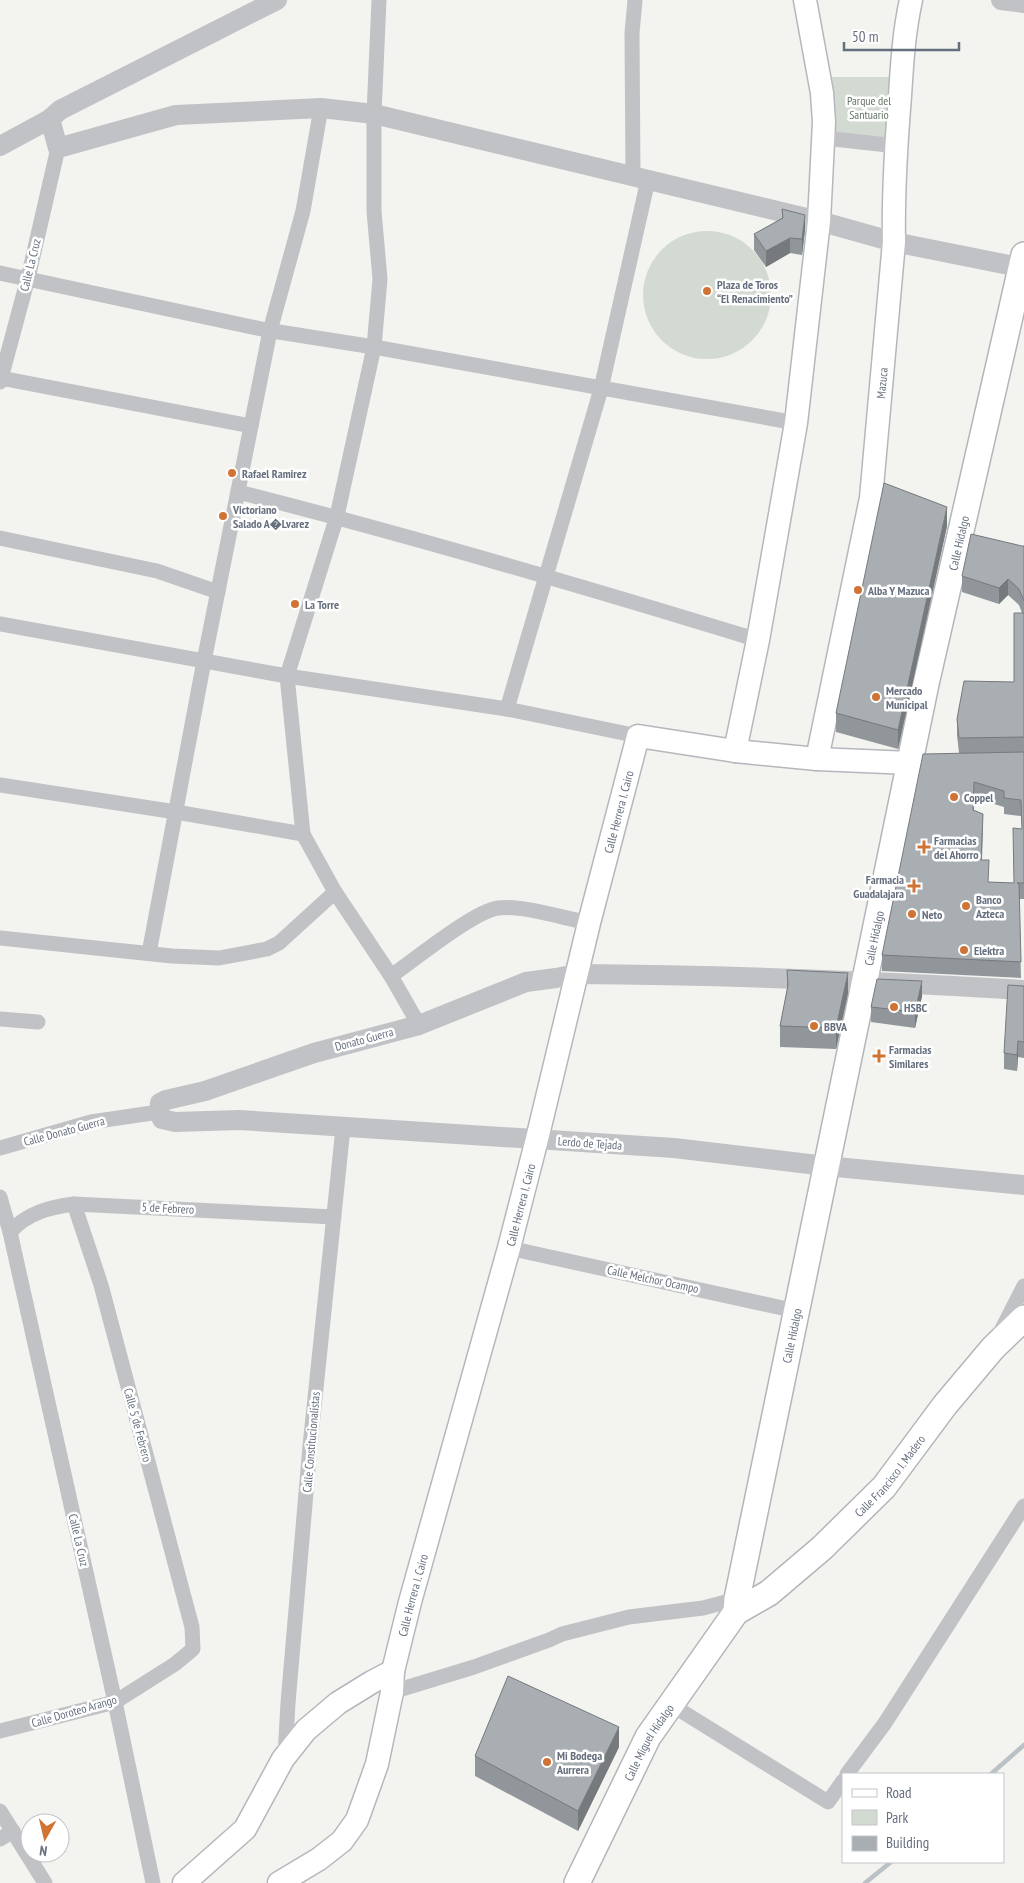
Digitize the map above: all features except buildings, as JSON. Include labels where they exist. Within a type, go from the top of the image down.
[{"type":"main road","points":[[735,751],[758,640],[796,423],[818,221],[824,122],[822,93],[804,0]]},
{"type":"main road","name":"Mazuca","points":[[817,759],[871,498],[894,242],[897,146],[905,42],[911,0]]},
{"type":"main road","name":"Calle Hidalgo","points":[[736,1606],[910,763],[969,539],[1023,264]]},
{"type":"main road","points":[[638,736],[735,751],[817,759],[910,763]]},
{"type":"main road","name":"Calle Herrera I. Cairo","points":[[280,1883],[319,1859],[342,1841],[357,1820],[377,1764],[392,1681],[410,1602],[538,1139],[588,923],[638,736]]},
{"type":"main road","name":"Calle Francisco I. Madero","points":[[736,1606],[770,1593],[822,1548],[884,1486],[945,1405],[993,1348],[1024,1318]]},
{"type":"main road","name":"Calle Miguel Hidalgo","points":[[577,1883],[648,1737],[736,1606]]},
{"type":"main road","points":[[184,1883],[245,1829],[285,1756],[306,1730],[338,1703],[372,1682],[392,1681]]},
{"type":"street","points":[[0,146],[50,119],[60,110],[277,0]]},
{"type":"street","points":[[379,0],[374,114],[374,210],[380,279],[374,347],[337,516],[288,676],[302,834],[335,892],[391,976],[419,1025]]},
{"type":"street","points":[[507,709],[601,389],[640,178],[632,33],[634,0]]},
{"type":"street","points":[[1001,0],[1024,3]]},
{"type":"street","points":[[50,119],[58,148],[176,115],[321,108],[374,114],[818,221],[894,242],[1023,264]]},
{"type":"street","points":[[149,953],[204,660],[270,331],[303,211],[321,108]]},
{"type":"street","points":[[824,138],[897,146]]},
{"type":"street","name":"Calle La Cruz","points":[[1,380],[28,278],[58,148]]},
{"type":"street","points":[[0,273],[270,331],[374,347],[796,423]]},
{"type":"street","points":[[1,380],[252,426]]},
{"type":"street","points":[[238,492],[337,516],[545,575],[758,640]]},
{"type":"street","points":[[0,538],[158,571],[218,592]]},
{"type":"street","points":[[0,624],[288,676],[507,709],[638,736]]},
{"type":"street","points":[[0,785],[176,812],[302,834]]},
{"type":"street","points":[[0,938],[172,956],[219,958],[267,949],[279,943],[335,892]]},
{"type":"street","points":[[391,976],[477,916],[497,908],[519,909],[588,923]]},
{"type":"street","name":"Donato Guerra","points":[[159,1112],[160,1103],[166,1100],[205,1091],[314,1053],[419,1025],[526,982],[576,974],[690,974],[1024,990]]},
{"type":"street","points":[[0,1019],[38,1022]]},
{"type":"street","name":"Lerdo de Tejada","points":[[159,1112],[162,1119],[175,1122],[239,1120],[674,1148],[826,1166],[1024,1185]]},
{"type":"street","name":"Calle Donato Guerra","points":[[0,1148],[91,1122],[159,1112]]},
{"type":"street","name":"Calle Constitucionalistas","points":[[285,1756],[310,1446],[343,1128]]},
{"type":"street","name":"5 de Febrero","points":[[10,1232],[20,1222],[39,1212],[57,1206],[74,1204],[334,1217]]},
{"type":"street","name":"Calle 5 de Febrero","points":[[74,1204],[101,1285],[192,1627],[193,1649]]},
{"type":"street","name":"Calle La Cruz","points":[[1,1206],[10,1232],[115,1702],[153,1883]]},
{"type":"street","name":"Calle Melchor Ocampo","points":[[509,1248],[796,1311]]},
{"type":"street","points":[[993,1348],[1024,1286]]},
{"type":"street","points":[[848,1773],[885,1723],[1024,1506]]},
{"type":"street","points":[[392,1681],[474,1668],[562,1634],[629,1617],[736,1606]]},
{"type":"street","name":"Calle Doroteo Arango","points":[[0,1731],[115,1702],[175,1664],[193,1649]]},
{"type":"street","points":[[670,1704],[828,1802],[842,1782]]},
{"type":"street","points":[[0,1811],[45,1883]]},
{"type":"street","points":[[0,1839],[13,1831]]},
{"type":"green space","name":"Parque del Santuario","points":[[819,77],[901,77],[897,140],[824,132]]},
{"type":"green space","name":"Plaza de Toros “El Renacimiento”","points":[[707,231],[720,232],[732,236],[743,241],[753,249],[761,259],[766,270],[770,282],[770,308],[766,320],[761,331],[753,341],[743,349],[732,354],[720,358],[707,359],[694,358],[682,354],[671,349],[661,341],[653,331],[648,320],[644,308],[643,295],[644,282],[648,270],[653,259],[661,249],[671,241],[682,236],[694,232]]},
{"type":"waterway","points":[[992,1773],[1024,1745]]},
{"type":"waterway","points":[[865,1883],[890,1863]]},
{"type":"place","name":"Plaza de Toros “El Renacimiento”","points":[[707,291]]},
{"type":"place","name":"Rafael Ramirez","points":[[232,473]]},
{"type":"place","name":"Victoriano Salado A�Lvarez","points":[[223,516]]},
{"type":"place","name":"Alba Y Mazuca","points":[[858,590]]},
{"type":"place","name":"La Torre","points":[[295,604]]},
{"type":"place","name":"Mercado Municipal","points":[[876,697]]},
{"type":"place","name":"Coppel","points":[[954,797]]},
{"type":"place","name":"Farmacias del Ahorro","points":[[924,847]]},
{"type":"place","name":"Farmacia Guadalajara","points":[[914,886]]},
{"type":"place","name":"Banco Azteca","points":[[966,906]]},
{"type":"place","name":"Neto","points":[[912,914]]},
{"type":"place","name":"Elektra","points":[[964,950]]},
{"type":"place","name":"HSBC","points":[[894,1007]]},
{"type":"place","name":"BBVA","points":[[814,1026]]},
{"type":"place","name":"Farmacias Similares","points":[[879,1056]]},
{"type":"place","name":"Mi Bodega Aurrera","points":[[547,1762]]}]
